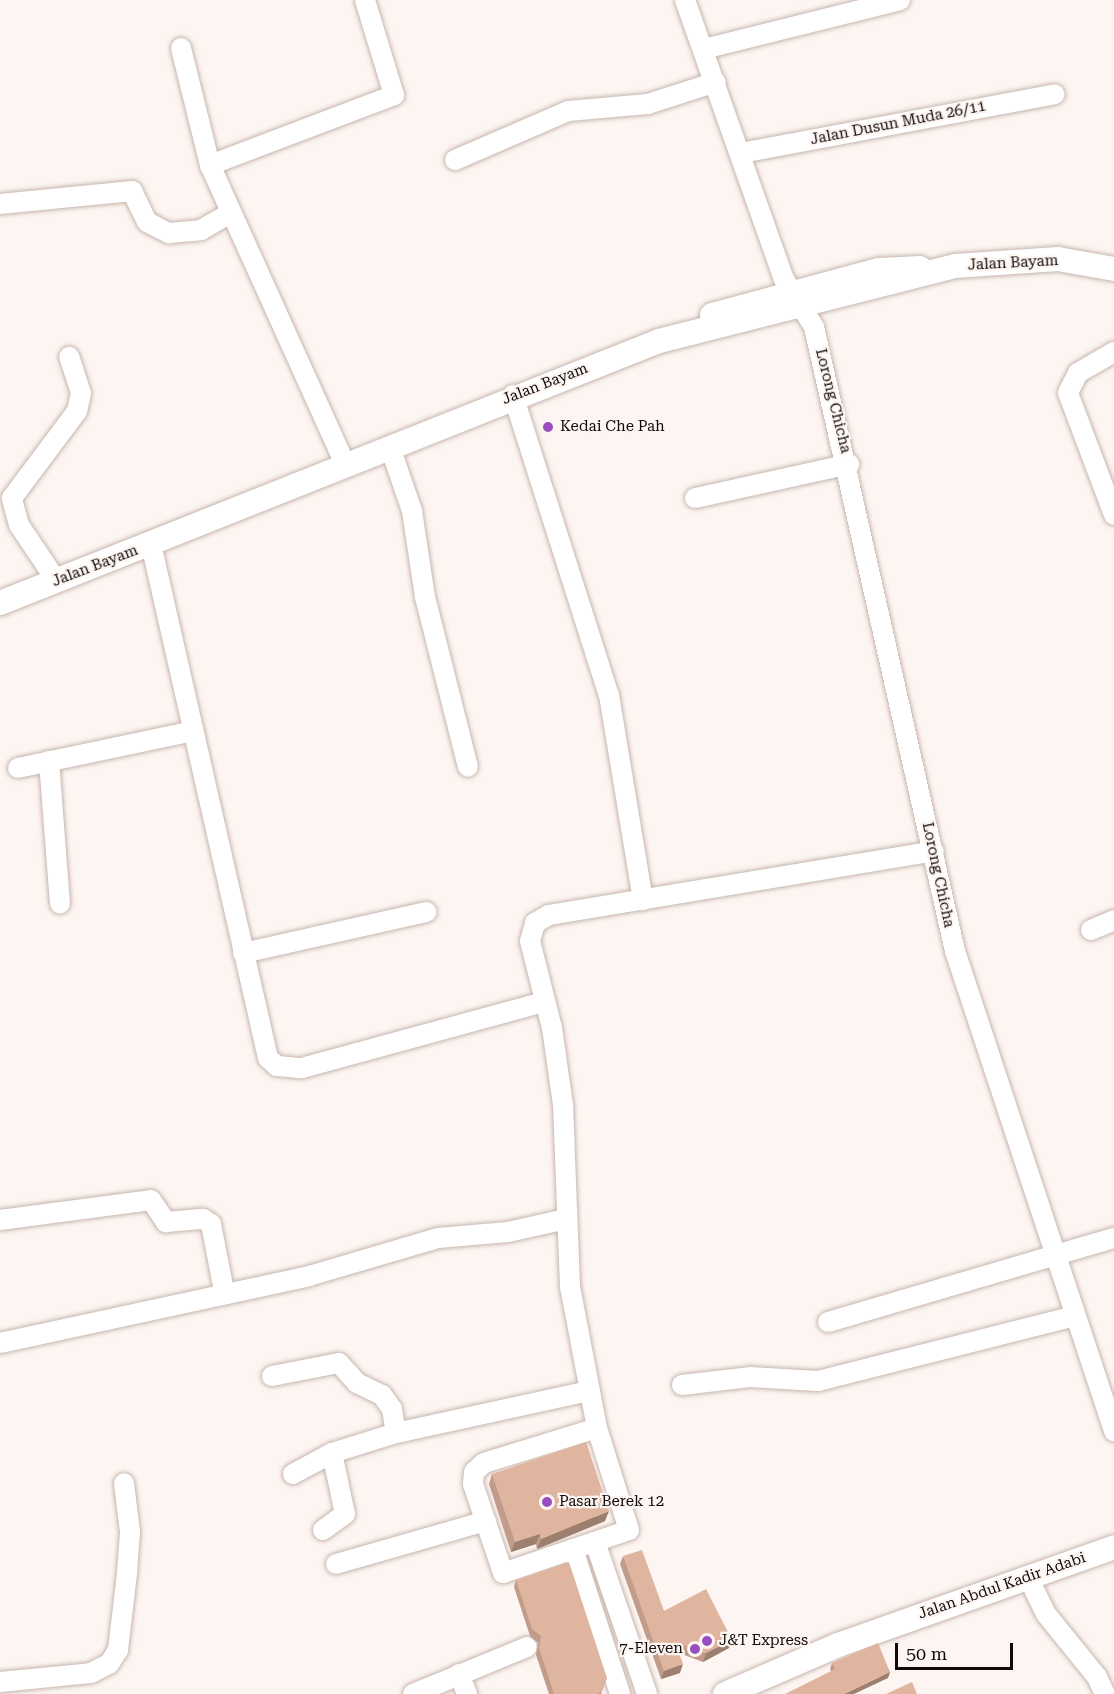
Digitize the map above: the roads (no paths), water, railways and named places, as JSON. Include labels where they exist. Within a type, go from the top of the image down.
[{"type":"main road","name":"Jalan Bayam","points":[[0,603],[346,466],[513,396],[659,341],[716,313],[798,299],[955,266],[1058,259],[1114,269]]},
{"type":"main road","name":"Jalan Abdul Kadir Adabi","points":[[725,1694],[838,1645],[1114,1546]]},
{"type":"street","points":[[210,165],[394,95],[365,0]]},
{"type":"street","name":"Lorong Chicha","points":[[685,0],[798,299],[814,327],[849,464],[934,851],[983,1049],[1114,1431]]},
{"type":"street","points":[[704,49],[900,0]]},
{"type":"street","points":[[181,48],[210,165],[346,466]]},
{"type":"street","points":[[455,160],[568,111],[648,104],[716,82]]},
{"type":"street","name":"Jalan Dusun Muda 26/11","points":[[741,153],[1055,94]]},
{"type":"street","points":[[0,204],[132,191],[147,222],[169,233],[201,230],[231,213]]},
{"type":"street","points":[[1114,352],[1078,373],[1068,393],[1114,515]]},
{"type":"street","points":[[57,580],[19,525],[12,498],[77,411],[81,393],[69,357]]},
{"type":"street","points":[[513,396],[609,695],[643,900]]},
{"type":"street","points":[[390,447],[412,511],[425,597],[468,767]]},
{"type":"street","points":[[695,498],[849,464]]},
{"type":"street","points":[[151,544],[268,1058],[289,1069],[543,1002]]},
{"type":"street","points":[[18,768],[193,731]]},
{"type":"street","points":[[48,761],[60,904]]},
{"type":"street","points":[[597,1428],[478,1467],[473,1484],[503,1573],[629,1530],[597,1428],[570,1286],[563,1105],[530,941],[535,923],[549,915],[934,851]]},
{"type":"street","points":[[243,953],[426,912]]},
{"type":"street","points":[[1091,930],[1114,920]]},
{"type":"street","points":[[0,1220],[151,1200],[166,1222],[203,1219],[211,1224],[224,1291]]},
{"type":"street","points":[[0,1343],[145,1315],[224,1291],[309,1276],[438,1238],[508,1232],[566,1219]]},
{"type":"street","points":[[828,1322],[1114,1238]]},
{"type":"street","points":[[682,1385],[750,1377],[818,1381],[1074,1316]]},
{"type":"street","points":[[272,1376],[339,1363],[357,1383],[382,1395],[392,1409],[396,1433]]},
{"type":"street","points":[[293,1474],[332,1453],[396,1433],[589,1391]]},
{"type":"street","points":[[322,1530],[345,1514],[332,1453]]},
{"type":"street","points":[[5,1686],[91,1673],[109,1664],[117,1650],[130,1532],[124,1483]]},
{"type":"street","points":[[336,1564],[486,1521]]},
{"type":"street","points":[[596,1542],[647,1694]]},
{"type":"street","points":[[573,1549],[621,1694]]},
{"type":"street","points":[[1029,1577],[1046,1614],[1097,1677],[1105,1694]]},
{"type":"street","points":[[413,1694],[527,1647]]},
{"type":"street","points":[[459,1674],[466,1694]]},
{"type":"place","name":"Kedai Che Pah","points":[[548,427]]},
{"type":"place","name":"Pasar Berek 12","points":[[547,1502]]},
{"type":"place","name":"J&T Express","points":[[707,1641]]},
{"type":"place","name":"7-Eleven","points":[[695,1649]]}]
